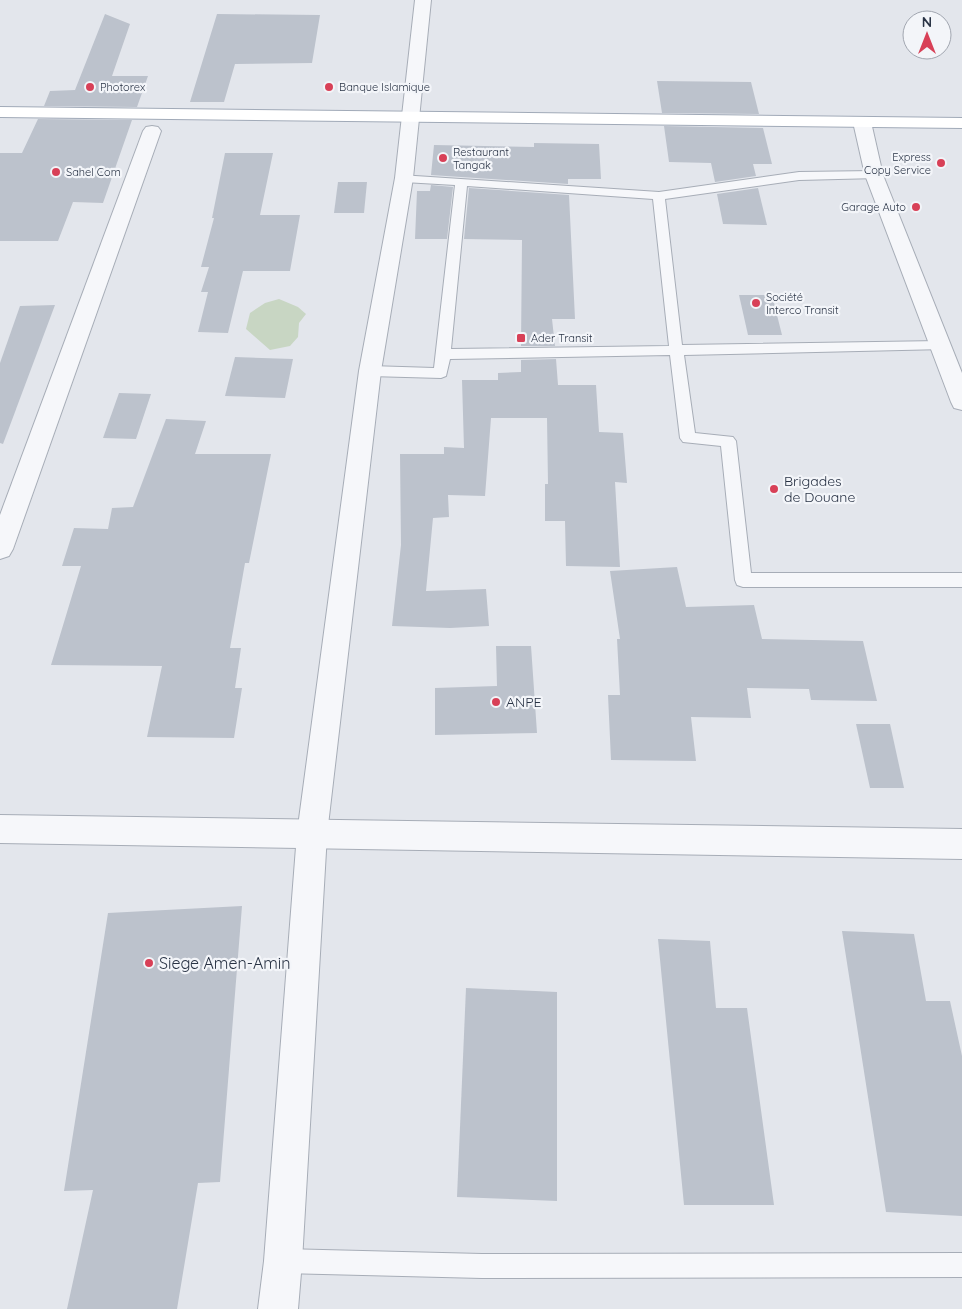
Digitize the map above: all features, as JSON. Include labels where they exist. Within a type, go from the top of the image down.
[{"type":"main road","points":[[0,112],[409,131],[858,134],[962,140]]},
{"type":"main road","points":[[858,134],[962,123]]},
{"type":"main road","points":[[0,129],[19,130]]},
{"type":"street","points":[[278,1309],[283,1261],[312,834],[370,371],[404,178],[423,0]]},
{"type":"street","points":[[0,550],[152,131]]},
{"type":"street","points":[[858,134],[962,402]]},
{"type":"street","points":[[0,829],[962,844]]},
{"type":"lane","points":[[404,178],[659,196],[800,176],[874,175]]},
{"type":"lane","points":[[370,371],[441,373],[461,183]]},
{"type":"lane","points":[[659,196],[688,438],[728,441],[743,580],[962,580]]},
{"type":"lane","points":[[444,354],[940,346]]},
{"type":"lane","points":[[283,1261],[482,1266],[962,1265]]},
{"type":"green space","points":[[279,299],[298,307],[306,314],[299,323],[298,337],[290,346],[270,350],[246,329],[250,313],[265,303]]},
{"type":"building","points":[[105,14],[130,24],[112,76],[148,76],[137,107],[44,106],[50,91],[75,90]]},
{"type":"building","points":[[217,14],[320,15],[312,63],[235,64],[224,102],[190,102]]},
{"type":"building","points":[[657,81],[751,82],[759,114],[662,113]]},
{"type":"building","points":[[38,119],[132,120],[103,203],[73,202],[58,241],[0,241],[0,153],[22,153]]},
{"type":"building","points":[[664,126],[763,128],[772,164],[753,164],[756,176],[715,182],[711,163],[669,162]]},
{"type":"building","points":[[534,143],[599,144],[601,179],[568,179],[568,184],[431,175],[434,145],[534,147]]},
{"type":"building","points":[[225,153],[273,153],[260,215],[300,215],[290,271],[243,271],[228,333],[198,332],[208,292],[201,292],[209,267],[201,267],[214,218],[212,218]]},
{"type":"building","points":[[338,182],[367,182],[364,213],[334,213]]},
{"type":"building","points":[[431,185],[453,187],[447,239],[415,239],[417,191],[430,191]]},
{"type":"building","points":[[469,188],[569,195],[575,319],[552,319],[555,346],[521,346],[522,240],[464,239]]},
{"type":"building","points":[[758,188],[767,225],[723,224],[717,194]]},
{"type":"building","points":[[739,295],[772,295],[782,335],[748,335]]},
{"type":"building","points":[[55,305],[3,444],[0,443],[0,363],[20,306]]},
{"type":"building","points":[[235,357],[293,359],[285,398],[225,396]]},
{"type":"building","points":[[556,359],[558,385],[596,385],[599,432],[623,433],[627,483],[615,482],[620,567],[566,566],[565,521],[545,521],[545,484],[548,484],[547,418],[491,418],[485,496],[448,495],[449,517],[433,518],[426,591],[486,589],[489,626],[450,628],[392,626],[401,545],[400,454],[444,454],[444,447],[464,448],[462,380],[498,380],[498,373],[521,372],[521,360]]},
{"type":"building","points":[[119,393],[151,394],[136,439],[103,438]]},
{"type":"building","points":[[166,419],[206,421],[195,454],[271,454],[249,563],[245,563],[230,648],[241,648],[235,688],[242,688],[234,738],[147,737],[162,666],[51,665],[81,566],[62,566],[74,528],[108,529],[112,508],[133,507]]},
{"type":"building","points":[[677,567],[686,607],[754,605],[762,639],[863,641],[877,701],[811,700],[809,689],[747,688],[751,718],[691,717],[696,761],[611,760],[608,695],[620,695],[617,639],[620,639],[610,571]]},
{"type":"building","points":[[496,646],[531,646],[537,733],[435,735],[435,688],[497,686]]},
{"type":"building","points":[[856,724],[890,724],[904,788],[870,788]]},
{"type":"building","points":[[242,906],[220,1182],[198,1183],[177,1309],[67,1309],[93,1190],[64,1191],[108,913]]},
{"type":"building","points":[[842,931],[914,934],[926,1001],[950,1001],[962,1056],[962,1216],[886,1212]]},
{"type":"building","points":[[658,939],[710,941],[716,1008],[747,1008],[774,1205],[684,1205]]},
{"type":"building","points":[[466,988],[557,992],[557,1201],[457,1197]]},
{"type":"place","name":"Photorex","points":[[90,87]]},
{"type":"place","name":"Banque Islamique","points":[[329,87]]},
{"type":"place","name":"Restaurant Tangak","points":[[443,158]]},
{"type":"place","name":"Express Copy Service","points":[[941,163]]},
{"type":"place","name":"Sahel Com","points":[[56,172]]},
{"type":"place","name":"Garage Auto","points":[[916,207]]},
{"type":"place","name":"Société Interco Transit","points":[[756,303]]},
{"type":"place","name":"Ader Transit","points":[[521,338]]},
{"type":"place","name":"Brigades de Douane","points":[[774,489]]},
{"type":"place","name":"ANPE","points":[[496,702]]},
{"type":"place","name":"Siege Amen-Amin","points":[[149,963]]}]
